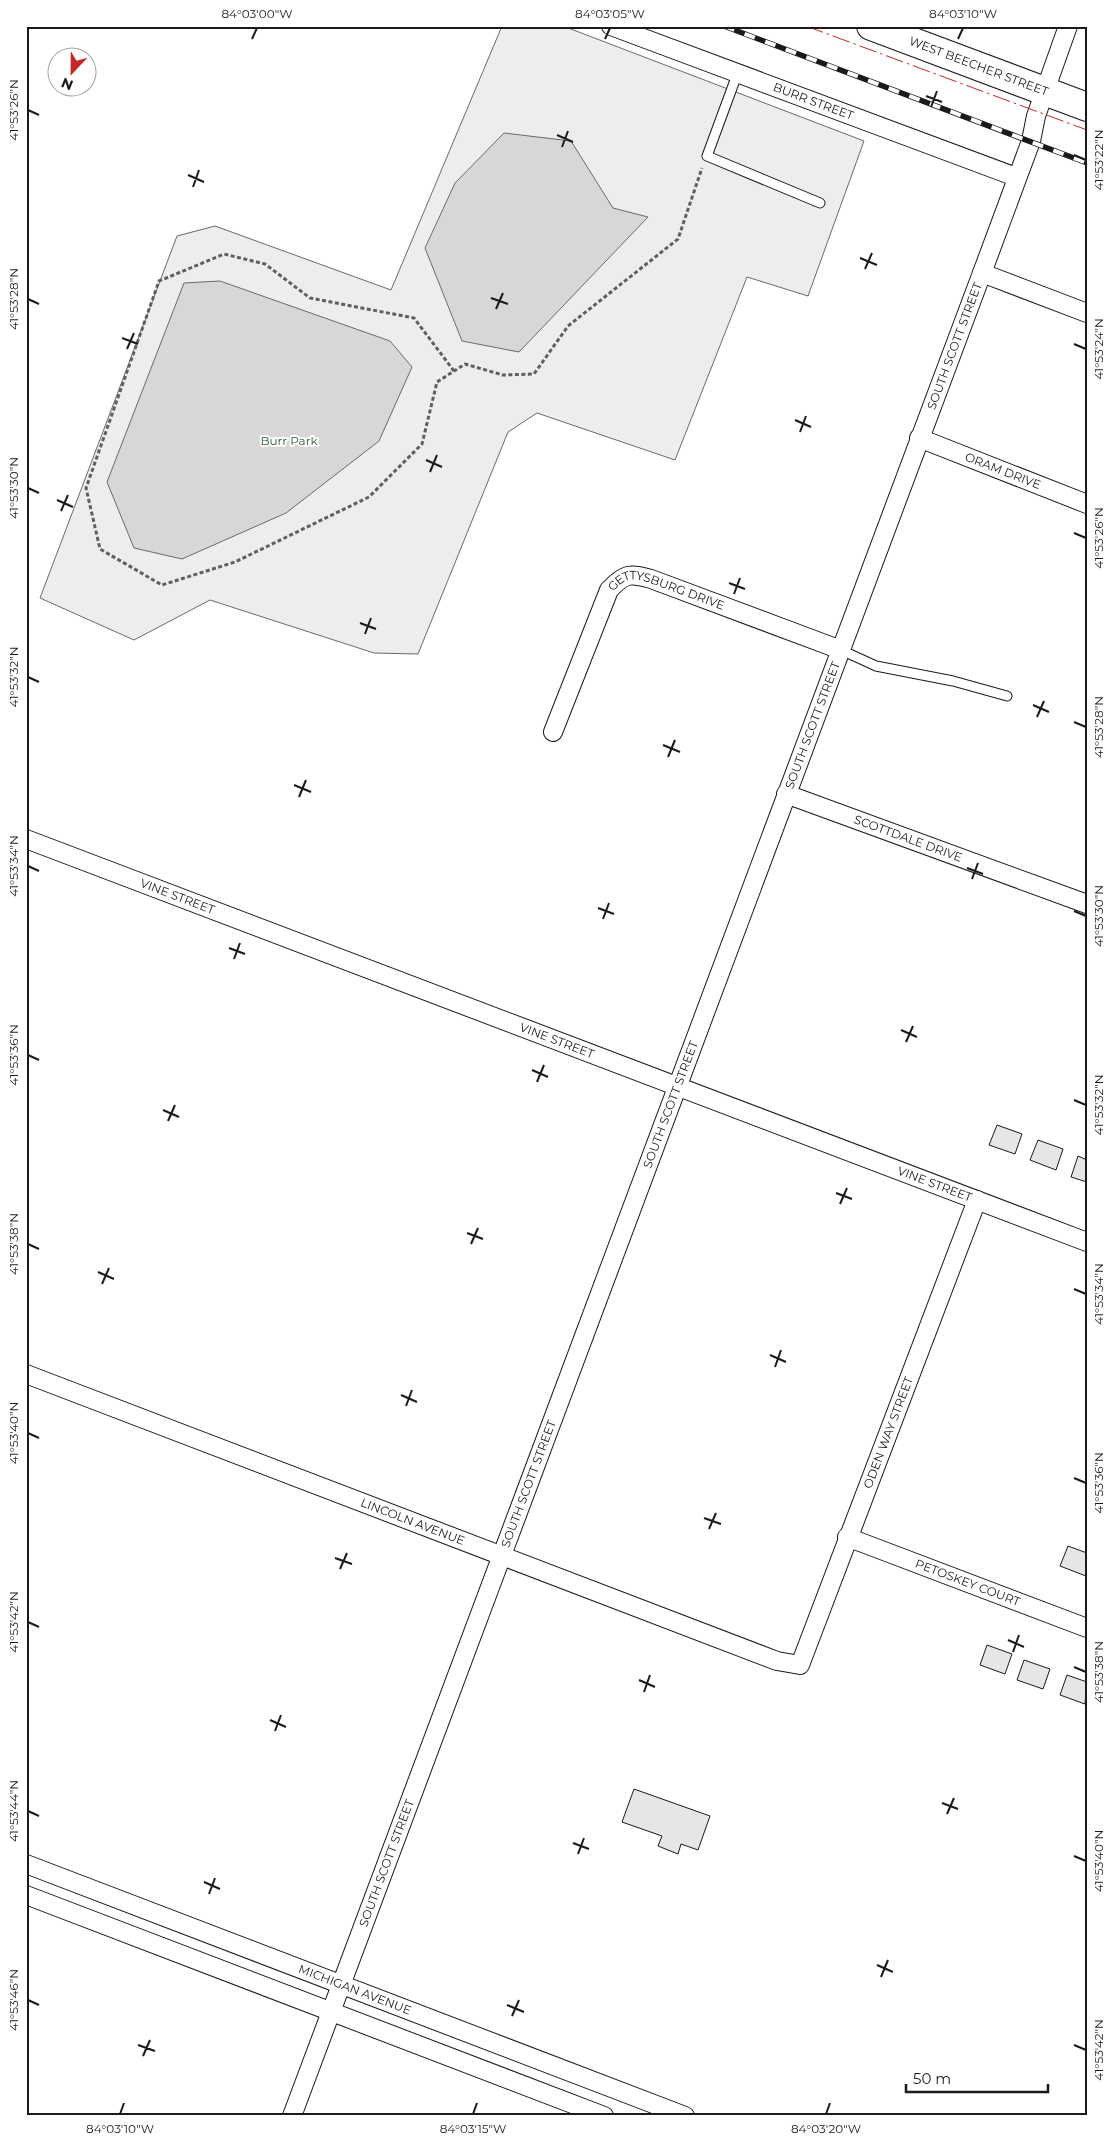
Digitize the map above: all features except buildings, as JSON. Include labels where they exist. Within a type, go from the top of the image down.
[{"type":"main road","name":"WEST BEECHER STREET","points":[[873,27],[1087,107]]},
{"type":"street","name":"BURR STREET","points":[[611,26],[1016,177]]},
{"type":"street","name":"SOUTH SCOTT STREET","points":[[292,2116],[503,1556],[982,273],[1016,177],[1031,142],[1036,116],[1068,26]]},
{"type":"street","points":[[982,273],[1087,313]]},
{"type":"street","name":"ORAM DRIVE","points":[[919,438],[1087,504]]},
{"type":"street","name":"GETTYSBURG DRIVE","points":[[553,732],[609,590],[621,578],[635,575],[651,579],[841,650]]},
{"type":"street","name":"SCOTTDALE DRIVE","points":[[786,794],[1087,904]]},
{"type":"street","name":"VINE STREET","points":[[26,839],[1087,1242]]},
{"type":"street","name":"ODEN WAY STREET","points":[[800,1665],[847,1537],[977,1200]]},
{"type":"street","name":"LINCOLN AVENUE","points":[[26,1374],[777,1661],[800,1665]]},
{"type":"street","name":"PETOSKEY COURT","points":[[847,1537],[1087,1628]]},
{"type":"street","name":"MICHIGAN AVENUE","points":[[26,1864],[342,1983],[685,2116]]},
{"type":"street","points":[[26,1895],[604,2116]]},
{"type":"lane","points":[[738,72],[707,156],[820,203]]},
{"type":"lane","points":[[841,650],[876,666],[953,681],[1006,696]]},
{"type":"path","points":[[454,371],[414,318],[310,298],[265,264],[224,254],[159,281],[86,488],[100,549],[162,585],[235,562],[370,497],[422,444],[437,382],[465,364],[503,375],[534,374],[568,326],[678,239],[707,156]]},
{"type":"shaded area","name":"Burr Park","points":[[502,26],[563,26],[864,141],[808,296],[747,277],[675,460],[537,413],[508,432],[418,654],[374,653],[210,600],[134,640],[40,598],[177,236],[215,226],[391,290]]},
{"type":"shaded area","points":[[504,133],[571,141],[613,208],[648,217],[519,352],[462,341],[425,248],[455,183]]},
{"type":"shaded area","points":[[220,281],[390,341],[412,367],[379,441],[286,513],[182,559],[134,548],[107,482],[184,283]]},
{"type":"railway","points":[[724,26],[1087,163]]},
{"type":"power","points":[[806,26],[1087,130]]}]
